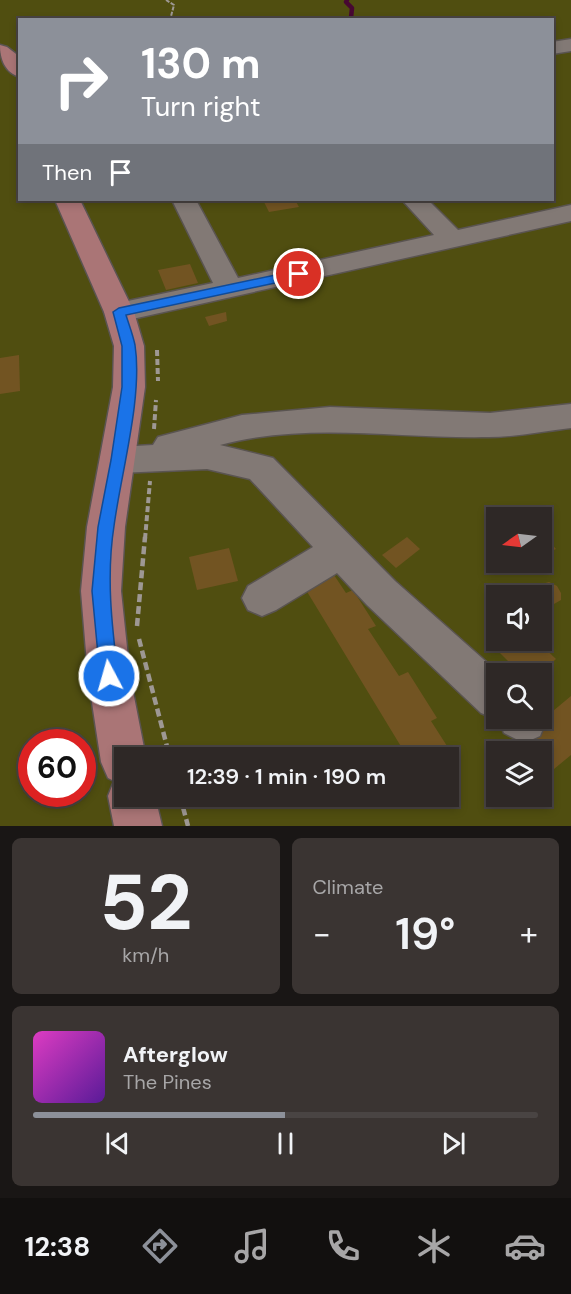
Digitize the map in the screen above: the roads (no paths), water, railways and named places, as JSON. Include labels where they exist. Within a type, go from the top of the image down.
[{"type":"main road","points":[[0,51],[9,57],[18,68]]},
{"type":"main road","points":[[67,201],[119,312],[129,346],[129,387],[119,460],[106,527],[100,591],[109,676],[121,747]]},
{"type":"main road","points":[[134,807],[138,826]]},
{"type":"street","points":[[554,48],[571,45]]},
{"type":"street","points":[[185,201],[230,289]]},
{"type":"street","points":[[415,201],[453,240]]},
{"type":"street","points":[[119,312],[571,213]]},
{"type":"street","points":[[119,460],[242,427],[330,419],[490,425],[571,416]]},
{"type":"street","points":[[119,460],[207,456],[261,468],[390,601],[486,688]]},
{"type":"street","points":[[262,598],[340,551]]},
{"type":"waterway","points":[[347,0],[346,2],[352,8],[351,18]]}]
